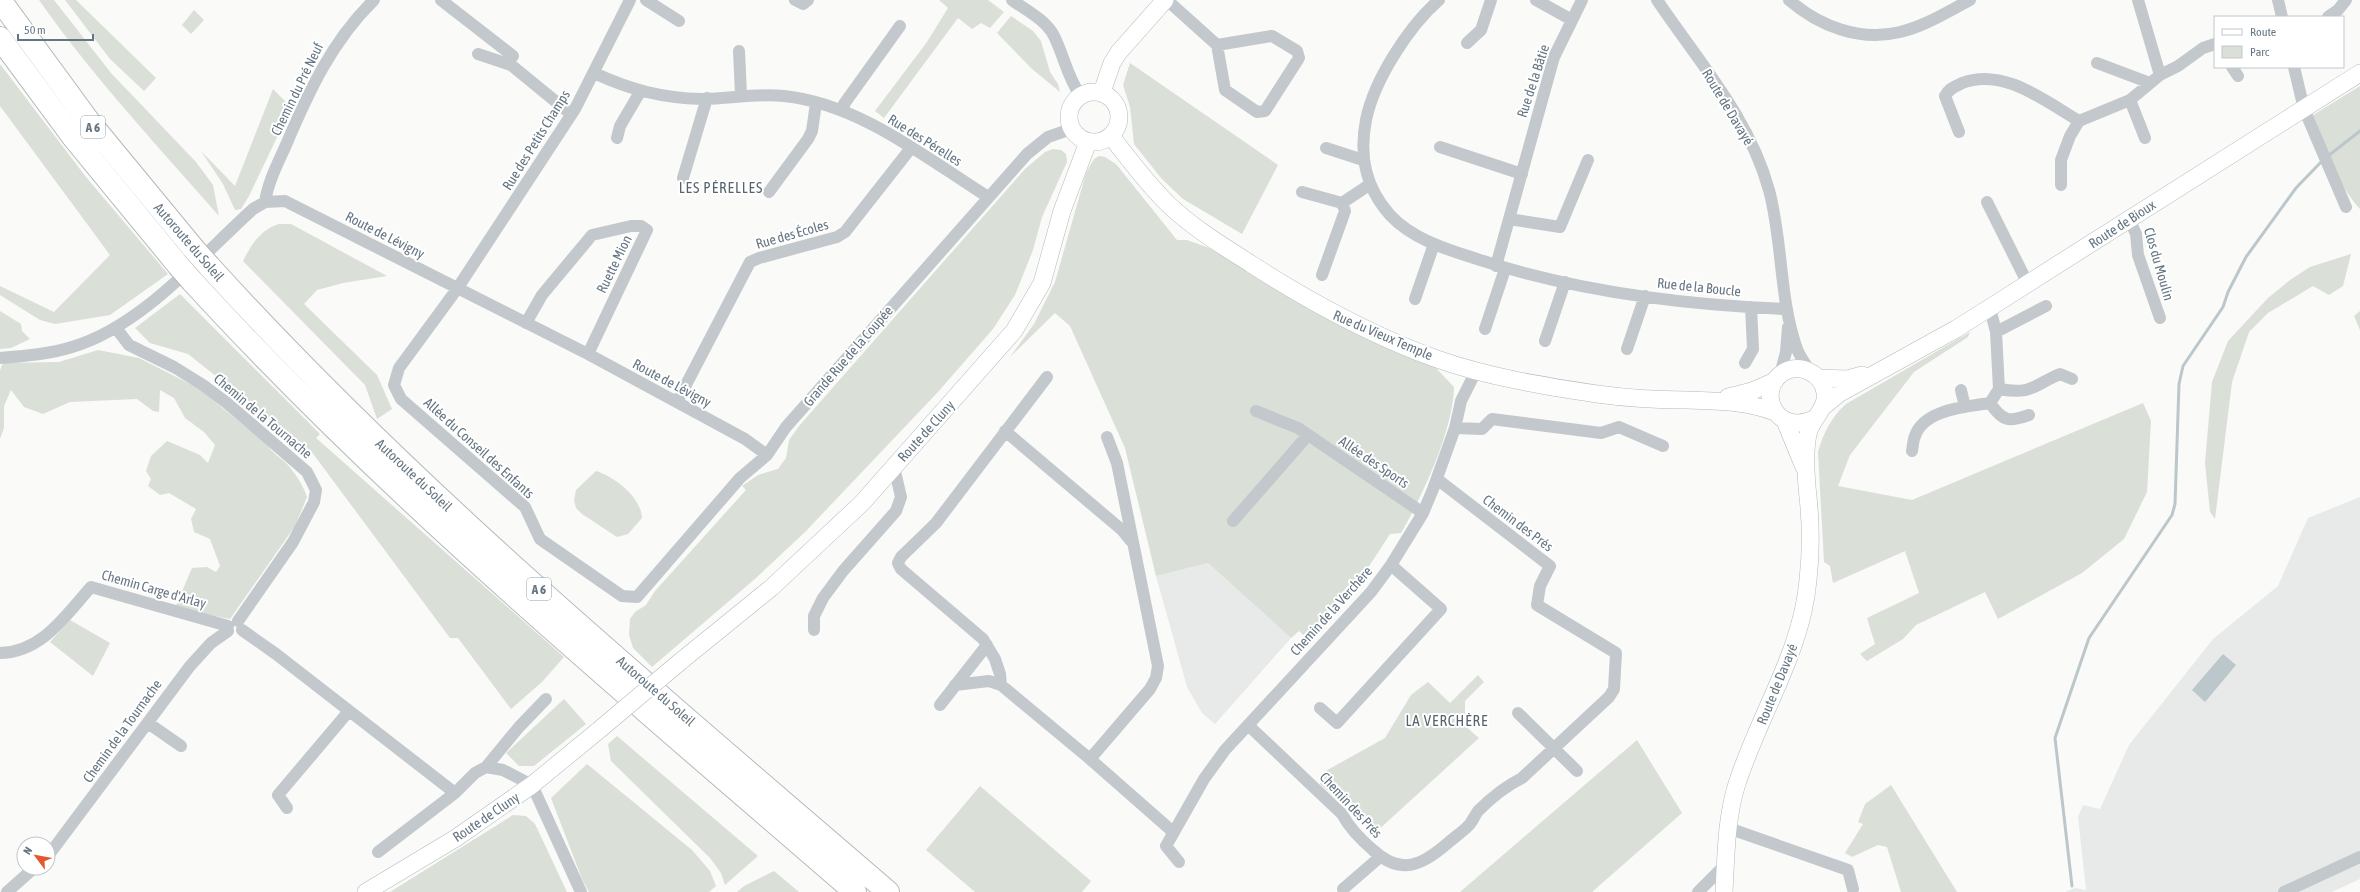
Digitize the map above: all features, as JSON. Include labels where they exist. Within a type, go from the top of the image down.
[{"type":"highway","name":"Autoroute du Soleil","points":[[0,0],[90,123],[193,248],[320,384],[420,481],[603,645],[888,892]]},
{"type":"highway","name":"Autoroute du Soleil","points":[[0,38],[78,143],[185,273],[249,342],[351,446],[485,570],[855,892]]},
{"type":"main road","points":[[1102,92],[1112,63],[1119,52],[1166,0]]},
{"type":"main road","name":"Route de Bioux","points":[[1819,412],[1840,393],[1882,369],[1909,356],[1990,308],[2360,73]]},
{"type":"main road","points":[[1092,91],[1102,92],[1114,101],[1119,110],[1120,119],[1117,128],[1111,136],[1096,142],[1088,142],[1076,134],[1071,128],[1069,121],[1071,107],[1080,95],[1092,91]]},
{"type":"main road","name":"Rue du Vieux Temple","points":[[1111,136],[1168,204],[1198,228],[1275,279],[1327,311],[1369,331],[1437,359],[1476,370],[1555,388],[1608,395],[1686,400],[1716,400],[1753,404],[1780,416]]},
{"type":"main road","name":"Route de Cluny","points":[[366,892],[456,838],[532,785],[787,573],[862,503],[992,357],[1014,330],[1042,283],[1062,211],[1088,142]]},
{"type":"main road","points":[[1792,369],[1801,369],[1815,375],[1825,394],[1819,412],[1808,434],[1806,472],[1780,416],[1770,400],[1778,378],[1792,369]]},
{"type":"main road","name":"Route de Bioux","points":[[1815,375],[1848,379],[1882,369]]},
{"type":"main road","name":"Rue du Vieux Temple","points":[[1716,400],[1752,391],[1778,378]]},
{"type":"main road","points":[[1780,416],[1795,424],[1804,423],[1819,412]]},
{"type":"main road","name":"Route de Davayé","points":[[1724,892],[1728,828],[1736,787],[1795,638],[1804,609],[1810,561],[1806,472]]},
{"type":"street","name":"Chemin du Pré Neuf","points":[[265,202],[275,170],[293,127],[325,60],[356,17],[374,0]]},
{"type":"street","points":[[441,0],[513,56]]},
{"type":"street","name":"Rue des Petits Champs","points":[[457,289],[571,114],[594,73],[630,0]]},
{"type":"street","points":[[646,0],[679,21]]},
{"type":"street","points":[[795,0],[803,4],[808,0]]},
{"type":"street","points":[[1012,0],[1043,22],[1054,35],[1071,82],[1080,95]]},
{"type":"street","points":[[1166,0],[1217,45],[1225,90],[1257,112],[1265,111],[1299,58],[1297,51],[1272,36],[1217,45]]},
{"type":"street","name":"Rue de la Boucle","points":[[1439,0],[1425,12],[1407,35],[1388,68],[1368,109],[1363,132],[1362,160],[1369,185],[1391,216],[1409,230],[1434,244],[1501,267],[1565,282],[1644,296],[1751,307],[1788,315]]},
{"type":"street","points":[[1467,43],[1481,30],[1491,0]]},
{"type":"street","points":[[1536,0],[1572,20]]},
{"type":"street","name":"Rue de la Bâtie","points":[[1501,267],[1509,218],[1552,64],[1582,0]]},
{"type":"street","name":"Route de Davayé","points":[[1657,0],[1718,85],[1742,123],[1756,154],[1769,190],[1775,218],[1788,315],[1797,350],[1815,375]]},
{"type":"street","points":[[1789,0],[1814,18],[1831,27],[1855,33],[1879,34],[1899,32],[1915,27],[1970,0]]},
{"type":"street","points":[[2138,0],[2160,75]]},
{"type":"street","points":[[2278,0],[2282,16]]},
{"type":"street","points":[[2329,16],[2338,10],[2346,0]]},
{"type":"street","points":[[844,111],[844,104],[900,26]]},
{"type":"street","points":[[2061,186],[2061,160],[2070,136],[2079,121],[2130,100],[2160,75],[2178,66],[2203,48],[2214,44]]},
{"type":"street","points":[[739,51],[741,95]]},
{"type":"street","points":[[478,54],[511,65],[571,114]]},
{"type":"street","points":[[2097,62],[2150,84]]},
{"type":"street","points":[[2294,68],[2304,108],[2346,207]]},
{"type":"street","name":"Rue des Pérelles","points":[[594,73],[640,92],[659,96],[708,98],[741,95],[784,96],[844,111],[911,148],[988,198]]},
{"type":"street","points":[[1959,132],[1945,96],[1950,88],[1974,79],[1990,78],[2022,87],[2079,121]]},
{"type":"street","points":[[617,138],[620,126],[640,92]]},
{"type":"street","points":[[683,178],[708,98]]},
{"type":"street","points":[[2130,100],[2145,138]]},
{"type":"street","points":[[769,192],[808,139],[812,131],[816,103]]},
{"type":"street","name":"Grande Rue de la Coupée","points":[[637,597],[740,478],[767,455],[786,427],[1027,154],[1043,140],[1071,128]]},
{"type":"street","points":[[1440,147],[1522,174]]},
{"type":"street","name":"Rue des Écoles","points":[[677,402],[750,262],[759,258],[828,240],[845,232],[911,148]]},
{"type":"street","points":[[1326,148],[1362,160]]},
{"type":"street","points":[[1509,218],[1560,227],[1588,160]]},
{"type":"street","points":[[1302,192],[1342,203],[1369,185]]},
{"type":"street","name":"Route de Lévigny","points":[[265,202],[281,200],[297,206],[457,289],[588,354],[745,439],[767,455]]},
{"type":"street","points":[[0,358],[72,347],[116,328],[174,284],[242,219],[265,202]]},
{"type":"street","points":[[1987,202],[2028,284]]},
{"type":"street","points":[[1322,275],[1345,211],[1342,203]]},
{"type":"street","name":"Clos du Moulin","points":[[2129,219],[2136,234],[2138,255],[2160,318]]},
{"type":"street","name":"Ruette Mion","points":[[526,323],[542,295],[592,235],[631,226],[642,226],[647,230],[588,354]]},
{"type":"street","points":[[1415,299],[1434,244]]},
{"type":"street","points":[[1485,329],[1501,267]]},
{"type":"street","points":[[1545,341],[1565,282]]},
{"type":"street","name":"Allée du Conseil des Enfants","points":[[457,289],[399,368],[395,380],[396,392],[401,399],[525,507],[540,539],[615,592],[630,597],[637,597]]},
{"type":"street","name":"Rue de la Boucle","points":[[1627,349],[1644,296]]},
{"type":"street","points":[[1996,332],[2046,306]]},
{"type":"street","name":"Rue de la Boucle","points":[[1745,363],[1753,349],[1751,307]]},
{"type":"street","points":[[1912,451],[1915,435],[1923,423],[1932,417],[1965,407],[1990,403],[1999,389],[1996,332],[1990,308]]},
{"type":"street","name":"Route de Davayé","points":[[1778,378],[1786,352],[1788,315]]},
{"type":"street","name":"Chemin de la Tournache","points":[[56,845],[190,666],[211,643],[234,627],[293,542],[314,502],[316,490],[307,472],[227,403],[204,385],[174,367],[129,345],[116,328]]},
{"type":"street","name":"Chemin de la Verchère","points":[[1179,862],[1166,846],[1172,831],[1204,779],[1225,750],[1371,592],[1391,565],[1422,513],[1437,479],[1455,428],[1461,401],[1476,370]]},
{"type":"street","points":[[1999,389],[2018,392],[2029,390],[2060,374],[2072,379]]},
{"type":"street","points":[[1001,685],[1000,674],[995,659],[987,645],[901,569],[898,563],[901,557],[936,523],[1047,377]]},
{"type":"street","points":[[1961,390],[1965,407]]},
{"type":"street","points":[[1990,403],[2003,417],[2014,421],[2029,415]]},
{"type":"street","name":"Allée des Sports","points":[[1256,411],[1298,428],[1422,513]]},
{"type":"street","points":[[1455,428],[1482,429],[1492,419],[1601,433],[1618,427],[1663,446]]},
{"type":"street","points":[[1005,431],[1122,530],[1132,542]]},
{"type":"street","points":[[1233,521],[1308,435]]},
{"type":"street","points":[[1090,759],[1150,689],[1156,678],[1158,666],[1117,463],[1107,437]]},
{"type":"street","points":[[814,630],[814,616],[823,598],[843,571],[896,511],[901,497],[894,467]]},
{"type":"street","name":"Chemin des Prés","points":[[1248,725],[1342,814],[1350,829],[1380,857],[1394,864],[1410,866],[1426,860],[1470,824],[1478,812],[1509,785],[1522,778],[1609,697],[1614,689],[1616,653],[1537,605],[1540,586],[1550,566],[1437,479]]},
{"type":"street","points":[[1320,708],[1337,723],[1441,609],[1391,565]]},
{"type":"street","name":"Chemin Carge d'Arlay","points":[[0,653],[10,653],[43,639],[91,587],[234,627],[349,711],[455,793]]},
{"type":"street","points":[[940,705],[987,645]]},
{"type":"street","points":[[955,685],[989,681],[1001,685],[1090,759],[1172,831]]},
{"type":"street","points":[[378,852],[455,793],[475,773],[486,766],[519,727],[546,699]]},
{"type":"street","points":[[287,808],[278,794],[349,711]]},
{"type":"street","points":[[1518,713],[1577,770]]},
{"type":"street","points":[[148,723],[181,746]]},
{"type":"street","points":[[486,766],[503,770],[532,785],[581,892]]},
{"type":"street","points":[[1728,828],[1848,870],[1853,889]]},
{"type":"street","points":[[2284,892],[2360,856]]},
{"type":"street","name":"Chemin des Prés","points":[[1343,889],[1380,857]]},
{"type":"street","points":[[1698,892],[1725,865]]},
{"type":"street","points":[[6,892],[25,876]]},
{"type":"shaded area","points":[[2360,497],[2360,879],[2332,892],[2065,892],[2075,888],[2086,890],[2078,817],[2083,805],[2100,809],[2129,745],[2213,639],[2278,586],[2308,518]]},
{"type":"shaded area","points":[[1208,563],[1291,638],[1215,724],[1202,713],[1187,687],[1156,576]]},
{"type":"shaded area","points":[[2223,654],[2236,665],[2205,702],[2192,690]]},
{"type":"green space","points":[[39,0],[54,0],[111,73],[196,162],[213,185],[219,216],[103,83]]},
{"type":"green space","points":[[65,0],[76,0],[156,78],[144,91],[110,59]]},
{"type":"green space","points":[[939,0],[988,0],[1004,12],[990,28],[981,23],[972,29],[958,18],[884,118],[875,111],[927,42],[948,8]]},
{"type":"green space","points":[[194,10],[204,20],[191,34],[182,25]]},
{"type":"green space","points":[[1011,16],[1033,31],[1041,41],[1050,72],[1058,84],[1060,92],[1031,68],[997,33]]},
{"type":"green space","points":[[1130,63],[1278,165],[1242,234],[1183,199],[1161,178],[1134,144],[1130,107],[1123,85]]},
{"type":"green space","points":[[0,64],[86,177],[168,274],[110,315],[55,324],[40,320],[0,295],[0,286],[54,312],[110,255],[0,106]]},
{"type":"green space","points":[[2360,86],[2360,209],[2344,188],[2332,165],[2313,115]]},
{"type":"green space","points":[[273,89],[285,101],[290,110],[249,196],[241,209],[235,210],[223,184],[201,151],[235,186]]},
{"type":"green space","points":[[1053,149],[1061,150],[1066,154],[1067,162],[1042,217],[1033,250],[1015,295],[993,329],[937,393],[806,531],[756,578],[652,667],[633,648],[629,635],[630,619],[635,612],[646,605],[655,591],[746,490],[742,486],[758,475],[778,469],[786,458],[789,440],[799,426],[1025,169],[1045,152]]},
{"type":"green space","points":[[1099,156],[1105,157],[1116,164],[1177,240],[1187,240],[1212,249],[1314,312],[1381,345],[1433,365],[1454,387],[1452,404],[1443,442],[1410,518],[1401,533],[1390,534],[1362,577],[1315,633],[1312,643],[1299,631],[1291,638],[1208,563],[1156,576],[1125,448],[1070,326],[1055,313],[1010,357],[1034,324],[1055,282],[1086,173],[1094,159]]},
{"type":"green space","points":[[279,224],[291,224],[387,276],[343,283],[317,290],[304,304],[377,375],[392,409],[377,419],[365,385],[243,261],[257,238],[273,226]]},
{"type":"green space","points":[[2351,254],[2343,286],[2329,295],[2313,286],[2268,313],[2249,332],[2232,382],[2215,519],[2210,512],[2205,463],[2212,382],[2228,341],[2268,298],[2290,280],[2310,267]]},
{"type":"green space","points":[[180,294],[320,434],[316,438],[564,657],[542,682],[511,709],[458,638],[450,638],[311,451],[188,354],[150,343],[135,328]]},
{"type":"green space","points":[[0,311],[21,324],[22,331],[30,339],[11,348],[0,349]]},
{"type":"green space","points":[[2360,311],[2360,330],[2354,316]]},
{"type":"green space","points":[[1970,332],[1968,337],[1914,372],[1850,455],[1838,486],[1912,500],[2143,403],[2151,421],[2147,492],[2124,539],[2082,573],[1998,619],[1985,592],[1916,625],[1903,639],[1867,661],[1860,654],[1875,644],[1867,618],[1919,593],[1905,551],[1833,583],[1830,566],[1824,562],[1818,452],[1820,445],[1832,420],[1846,404]]},
{"type":"green space","points":[[98,350],[139,358],[200,389],[267,445],[287,464],[303,488],[307,497],[295,526],[230,619],[175,608],[192,568],[207,567],[216,572],[220,566],[210,539],[194,532],[191,519],[196,509],[169,493],[160,495],[148,486],[151,479],[146,471],[151,456],[167,441],[200,455],[208,463],[215,445],[204,432],[185,418],[174,398],[160,390],[159,412],[153,411],[137,399],[70,402],[43,414],[24,407],[11,390],[4,406],[4,428],[0,439],[0,370],[3,363],[59,362]]},
{"type":"green space","points":[[596,471],[611,478],[626,489],[632,495],[641,510],[642,518],[628,534],[617,537],[582,514],[576,508],[574,500],[576,490]]},
{"type":"green space","points":[[70,620],[110,643],[93,676],[50,642]]},
{"type":"green space","points":[[1478,675],[1484,682],[1465,701],[1465,726],[1479,738],[1375,833],[1320,784],[1322,773],[1385,738],[1411,695],[1428,682],[1450,703]]},
{"type":"green space","points":[[564,699],[586,724],[534,766],[519,766],[506,753]]},
{"type":"green space","points":[[617,736],[758,856],[725,885],[721,873],[710,858],[611,761],[608,744]]},
{"type":"green space","points":[[1637,740],[1682,813],[1592,892],[1460,892]]},
{"type":"green space","points":[[587,764],[692,850],[710,871],[716,886],[709,892],[589,892],[582,879],[551,798]]},
{"type":"green space","points":[[1891,785],[1957,892],[1901,892],[1887,847],[1878,845],[1852,857],[1845,853],[1863,824],[1858,822],[1865,804]]},
{"type":"green space","points":[[980,786],[1091,881],[1082,892],[975,892],[926,850]]},
{"type":"green space","points":[[513,815],[526,816],[535,824],[567,892],[390,892]]},
{"type":"green space","points":[[774,871],[799,892],[737,892],[744,886]]},
{"type":"waterway","points":[[2328,156],[2360,131]]},
{"type":"waterway","points":[[2072,886],[2055,738],[2089,638],[2172,515],[2175,504],[2179,384],[2183,366],[2223,307],[2228,292],[2246,257],[2296,188],[2322,161]]},
{"type":"district","name":"LES PÉRELLES","points":[[721,188]]},
{"type":"district","name":"LA VERCHÈRE","points":[[1447,721]]}]
